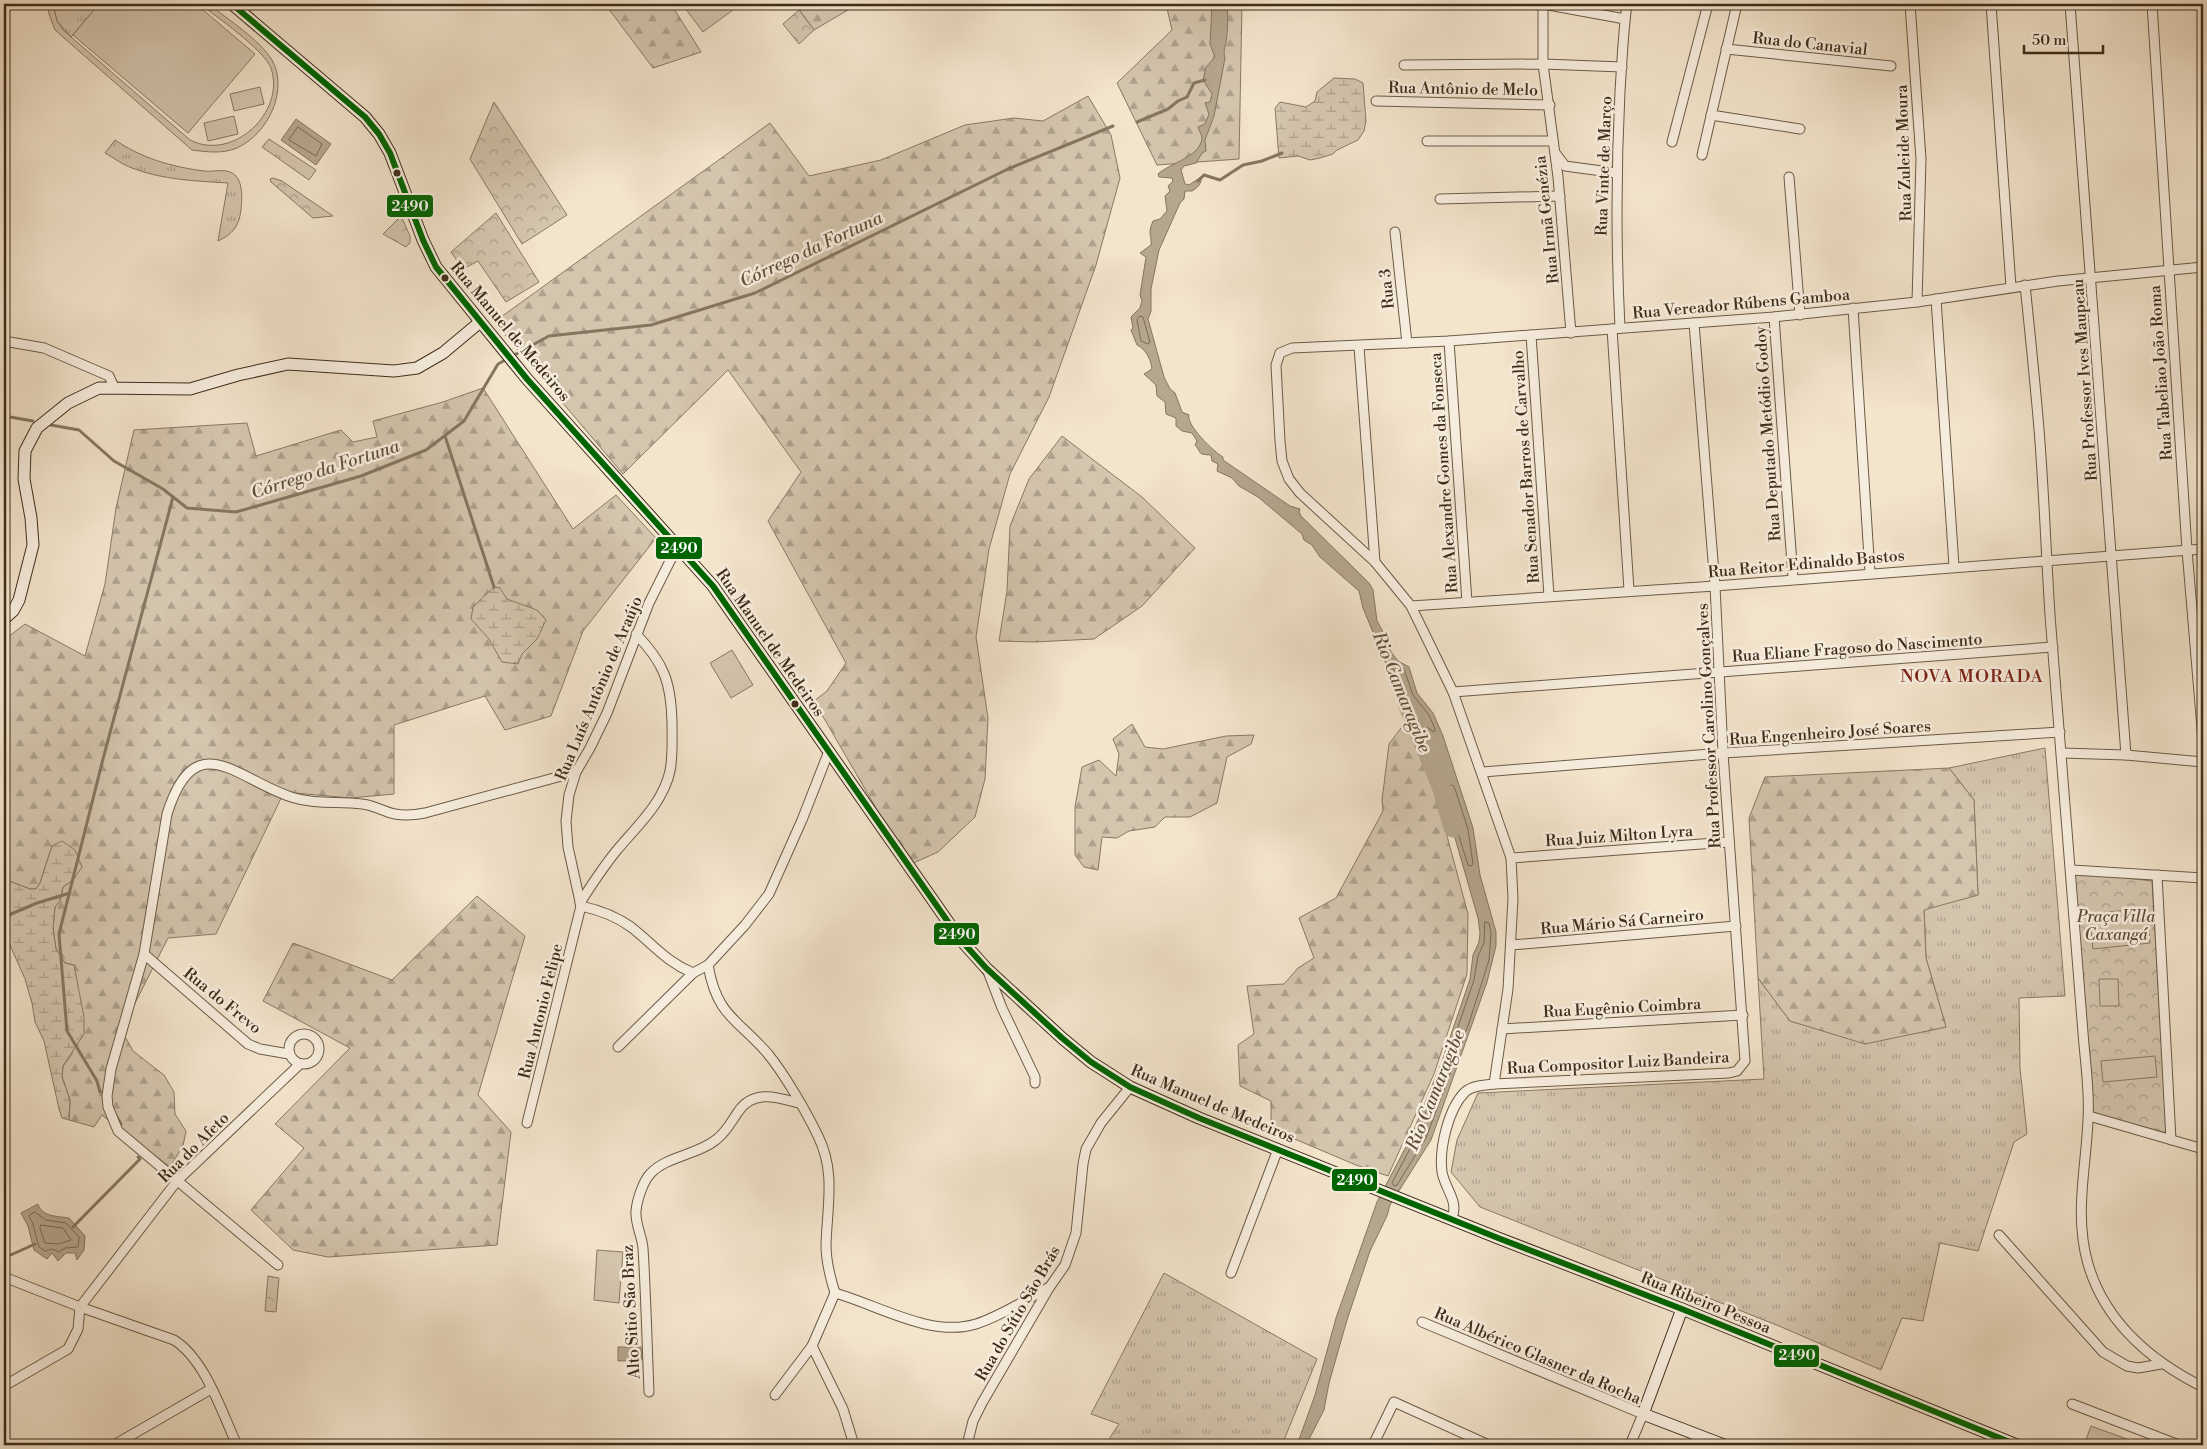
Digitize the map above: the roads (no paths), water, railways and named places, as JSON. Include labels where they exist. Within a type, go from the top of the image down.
[{"type":"main road","name":"Rua Manuel de Medeiros","points":[[232,4],[365,117],[379,134],[398,172],[429,255],[436,267],[513,362],[713,586],[946,919],[986,968],[1067,1043],[1091,1062],[1130,1087],[1348,1178],[1437,1212]]},
{"type":"main road","points":[[4,619],[23,588],[33,545],[24,471],[25,451],[29,439],[37,428],[68,403],[83,394],[99,388],[190,389],[238,375],[288,364],[394,371],[417,368],[443,353],[480,322]]},
{"type":"main road","name":"Rua Ribeiro Pessoa","points":[[1437,1212],[1501,1239],[1682,1308],[2017,1445]]},
{"type":"main road","points":[[1682,1308],[1643,1414],[1724,1445]]},
{"type":"street","points":[[1543,4],[1625,20]]},
{"type":"street","name":"Rua Irmã Genézia","points":[[1543,4],[1543,64],[1550,105],[1560,196],[1570,333]]},
{"type":"street","name":"Rua Vinte de Março","points":[[1627,4],[1617,173],[1616,328],[1629,590]]},
{"type":"street","points":[[1672,142],[1708,4]]},
{"type":"street","points":[[1702,155],[1737,4]]},
{"type":"street","name":"Rua Zuleide Moura","points":[[1910,4],[1921,159],[1917,302]]},
{"type":"street","points":[[1991,4],[2011,287]]},
{"type":"street","name":"Rua Professor Ives Maupeau","points":[[2070,4],[2126,754]]},
{"type":"street","name":"Rua Tabeliao João Roma","points":[[2152,4],[2187,550],[2203,740]]},
{"type":"street","name":"Rua do Canavial","points":[[1726,50],[1890,66]]},
{"type":"street","points":[[1404,65],[1543,64],[1622,67]]},
{"type":"street","name":"Rua Antônio de Melo","points":[[1376,101],[1550,105]]},
{"type":"street","points":[[1711,116],[1800,129]]},
{"type":"street","points":[[1428,141],[1553,141],[1559,161],[1565,166],[1617,173]]},
{"type":"street","points":[[1788,177],[1800,314]]},
{"type":"street","points":[[1440,199],[1560,196]]},
{"type":"street","name":"Rua 3","points":[[1395,232],[1407,343]]},
{"type":"street","name":"Rua Vereador Rúbens Gamboa","points":[[1375,562],[1300,493],[1289,479],[1282,461],[1280,441],[1276,365],[1280,353],[1292,348],[1359,347],[1774,318],[1917,302],[2091,277],[2203,267]]},
{"type":"street","points":[[2025,285],[2039,431],[2046,560],[2072,870],[2089,1116],[2080,1213],[2083,1243],[2089,1267],[2099,1292],[2115,1318],[2138,1344],[2161,1364],[2203,1387]]},
{"type":"street","points":[[1936,299],[1954,566]]},
{"type":"street","points":[[1853,308],[1870,573]]},
{"type":"street","name":"Rua Deputado Metódio Godoy","points":[[1774,318],[1792,578]]},
{"type":"street","name":"Rua Professor Carolino Gonçalves","points":[[1694,323],[1715,586],[1723,753],[1746,1061],[1743,1067]]},
{"type":"street","name":"Rua Senador Barros de Carvalho","points":[[1531,335],[1549,596]]},
{"type":"street","points":[[4,341],[44,348],[109,376],[114,387]]},
{"type":"street","name":"Rua Alexandre Gomes da Fonseca","points":[[1448,341],[1467,602]]},
{"type":"street","points":[[1359,347],[1375,562],[1411,606],[1453,692],[1512,858],[1512,945],[1508,988],[1494,1084]]},
{"type":"street","name":"Rua Luís Antônio de Araújo","points":[[581,904],[568,847],[566,821],[569,795],[576,772],[607,713],[649,603],[678,545]]},
{"type":"street","name":"Rua Reitor Edinaldo Bastos","points":[[1411,606],[1629,590],[1715,586],[1792,578],[2112,557],[2203,549]]},
{"type":"street","points":[[636,634],[661,664],[668,681],[672,702],[670,772],[658,801],[603,868],[581,904],[614,916],[631,927],[668,960],[694,973]]},
{"type":"street","name":"Rua Eliane Fragoso do Nascimento","points":[[1453,692],[2053,647]]},
{"type":"street","name":"Rua Engenheiro José Soares","points":[[1482,772],[1723,753],[2060,732]]},
{"type":"street","points":[[618,1047],[694,973],[708,965],[745,925],[769,894],[802,820],[829,751]]},
{"type":"street","points":[[2062,753],[2126,754],[2203,762]]},
{"type":"street","points":[[278,1264],[118,1131],[108,1108],[107,1096],[111,1070],[144,954],[167,814],[172,796],[182,777],[196,767],[212,763],[226,765],[278,792],[304,800],[319,803],[362,804],[403,816],[425,813],[576,772]]},
{"type":"street","name":"Rua Juiz Milton Lyra","points":[[1512,858],[1729,842]]},
{"type":"street","points":[[2072,870],[2203,878]]},
{"type":"street","points":[[2157,875],[2171,1140]]},
{"type":"street","name":"Rua Antonio Felipe","points":[[527,1123],[581,904]]},
{"type":"street","name":"Rua Mário Sá Carneiro","points":[[1512,945],[1736,926]]},
{"type":"street","name":"Rua do Frevo","points":[[144,954],[248,1044],[267,1051],[289,1054]]},
{"type":"street","points":[[708,965],[715,994],[725,1012],[768,1054],[818,1135],[826,1155],[830,1176],[826,1259],[835,1293],[812,1346],[775,1395]]},
{"type":"street","points":[[986,968],[1002,1008],[1035,1077],[1035,1083]]},
{"type":"street","name":"Rua Eugênio Coimbra","points":[[1502,1029],[1743,1016]]},
{"type":"street","name":"Rua do Afeto","points":[[80,1307],[177,1180],[300,1064],[311,1063],[318,1056],[319,1046],[314,1037],[305,1034],[295,1037],[290,1044],[289,1054]]},
{"type":"street","points":[[289,1054],[292,1059],[300,1064]]},
{"type":"street","name":"Rua Compositor Luiz Bandeira","points":[[1452,1218],[1456,1210],[1455,1203],[1442,1172],[1442,1150],[1453,1111],[1465,1092],[1482,1085],[1729,1073],[1743,1067]]},
{"type":"street","name":"Rua do Sítio São Brás","points":[[967,1445],[973,1421],[982,1403],[1064,1265],[1076,1233],[1086,1150],[1101,1123],[1130,1087]]},
{"type":"street","name":"Alto Sitio São Braz","points":[[650,1392],[643,1242],[636,1216],[638,1200],[648,1175],[657,1167],[700,1150],[724,1134],[745,1103],[752,1098],[762,1096],[799,1103]]},
{"type":"street","points":[[2089,1116],[2203,1149]]},
{"type":"street","points":[[1231,1273],[1278,1149]]},
{"type":"street","points":[[1999,1235],[2103,1352],[2127,1366],[2138,1368],[2161,1364]]},
{"type":"street","points":[[4,1277],[80,1307],[174,1340],[186,1347],[195,1358],[237,1445]]},
{"type":"street","points":[[835,1293],[862,1301],[909,1320],[935,1327],[954,1328],[983,1322],[1049,1288]]},
{"type":"street","points":[[4,1386],[68,1349],[78,1329],[80,1307]]},
{"type":"street","name":"Rua Albérico Glasner da Rocha","points":[[1422,1322],[1643,1414]]},
{"type":"street","points":[[812,1346],[843,1408],[854,1445]]},
{"type":"street","points":[[114,1445],[211,1389]]},
{"type":"street","points":[[1372,1445],[1394,1402],[1489,1445]]},
{"type":"street","points":[[2072,1404],[2179,1445]]},
{"type":"street","points":[[1630,1445],[1643,1414]]},
{"type":"street","points":[[846,1445],[850,1431]]},
{"type":"water","name":"Rio Camaragibe","points":[[1212,4],[1227,4],[1228,18],[1224,51],[1225,58],[1214,116],[1205,140],[1206,151],[1202,153],[1196,163],[1184,166],[1181,170],[1185,184],[1189,185],[1201,177],[1201,182],[1192,191],[1185,191],[1184,199],[1180,203],[1159,250],[1151,289],[1151,311],[1148,319],[1164,377],[1170,389],[1175,393],[1182,412],[1189,415],[1192,425],[1207,444],[1223,457],[1223,460],[1290,506],[1300,509],[1301,516],[1369,583],[1373,590],[1377,621],[1386,637],[1391,652],[1398,661],[1409,667],[1417,693],[1433,713],[1443,736],[1473,828],[1480,875],[1496,932],[1496,946],[1487,982],[1431,1140],[1390,1205],[1387,1216],[1370,1251],[1347,1320],[1329,1383],[1324,1410],[1306,1445],[1297,1445],[1315,1395],[1336,1318],[1377,1202],[1410,1139],[1441,1064],[1470,979],[1473,955],[1479,942],[1480,933],[1478,918],[1453,831],[1446,816],[1442,766],[1430,740],[1420,727],[1415,728],[1363,608],[1359,591],[1320,557],[1312,545],[1304,540],[1302,534],[1258,497],[1239,486],[1232,478],[1217,471],[1218,464],[1212,461],[1211,455],[1200,453],[1195,445],[1197,441],[1192,433],[1182,431],[1176,426],[1176,418],[1166,414],[1165,402],[1157,396],[1156,385],[1144,374],[1152,369],[1148,355],[1137,345],[1131,330],[1133,328],[1131,317],[1140,308],[1142,301],[1140,295],[1146,257],[1140,253],[1151,245],[1150,232],[1153,221],[1160,219],[1167,211],[1165,196],[1170,191],[1168,186],[1173,181],[1172,178],[1159,177],[1158,174],[1197,150],[1202,138],[1198,127],[1205,124],[1209,114],[1205,103],[1210,102],[1212,94],[1203,80],[1206,67],[1215,57],[1210,44]]},
{"type":"water","points":[[296,119],[331,144],[316,165],[281,140]]},
{"type":"water","points":[[38,1204],[46,1214],[69,1218],[85,1236],[84,1250],[77,1260],[75,1253],[66,1253],[58,1261],[52,1253],[47,1259],[34,1250],[28,1226],[21,1213]]},
{"type":"water","points":[[618,1347],[641,1347],[642,1360],[618,1361]]},
{"type":"waterway","name":"Córrego da Fortuna","points":[[1137,122],[1168,109],[1187,97],[1194,83],[1205,80]]},
{"type":"waterway","name":"Córrego da Fortuna","points":[[51,425],[79,430],[114,461],[163,489],[187,508],[236,512],[361,476],[426,450],[464,421],[498,364],[549,336],[651,325],[755,293],[1008,169],[1113,126]]},
{"type":"waterway","points":[[1198,181],[1204,175],[1220,180],[1243,165],[1262,161],[1282,153]]},
{"type":"waterway","name":"Córrego da Fortuna","points":[[4,416],[33,421]]},
{"type":"waterway","points":[[445,436],[494,587]]},
{"type":"waterway","points":[[100,1092],[97,1081],[67,1031],[59,934],[103,759],[173,497]]},
{"type":"waterway","name":"Rio Camaragibe","points":[[1408,706],[1441,786],[1453,828]]},
{"type":"waterway","points":[[4,917],[37,903],[70,893]]},
{"type":"waterway","points":[[115,1114],[121,1124]]},
{"type":"waterway","points":[[73,1227],[140,1159],[138,1157]]},
{"type":"waterway","points":[[4,1258],[35,1244]]},
{"type":"district","name":"NOVA MORADA","points":[[1972,676]]},
{"type":"park label","name":"Praça Villa Caxangá","points":[[2116,925]]}]
